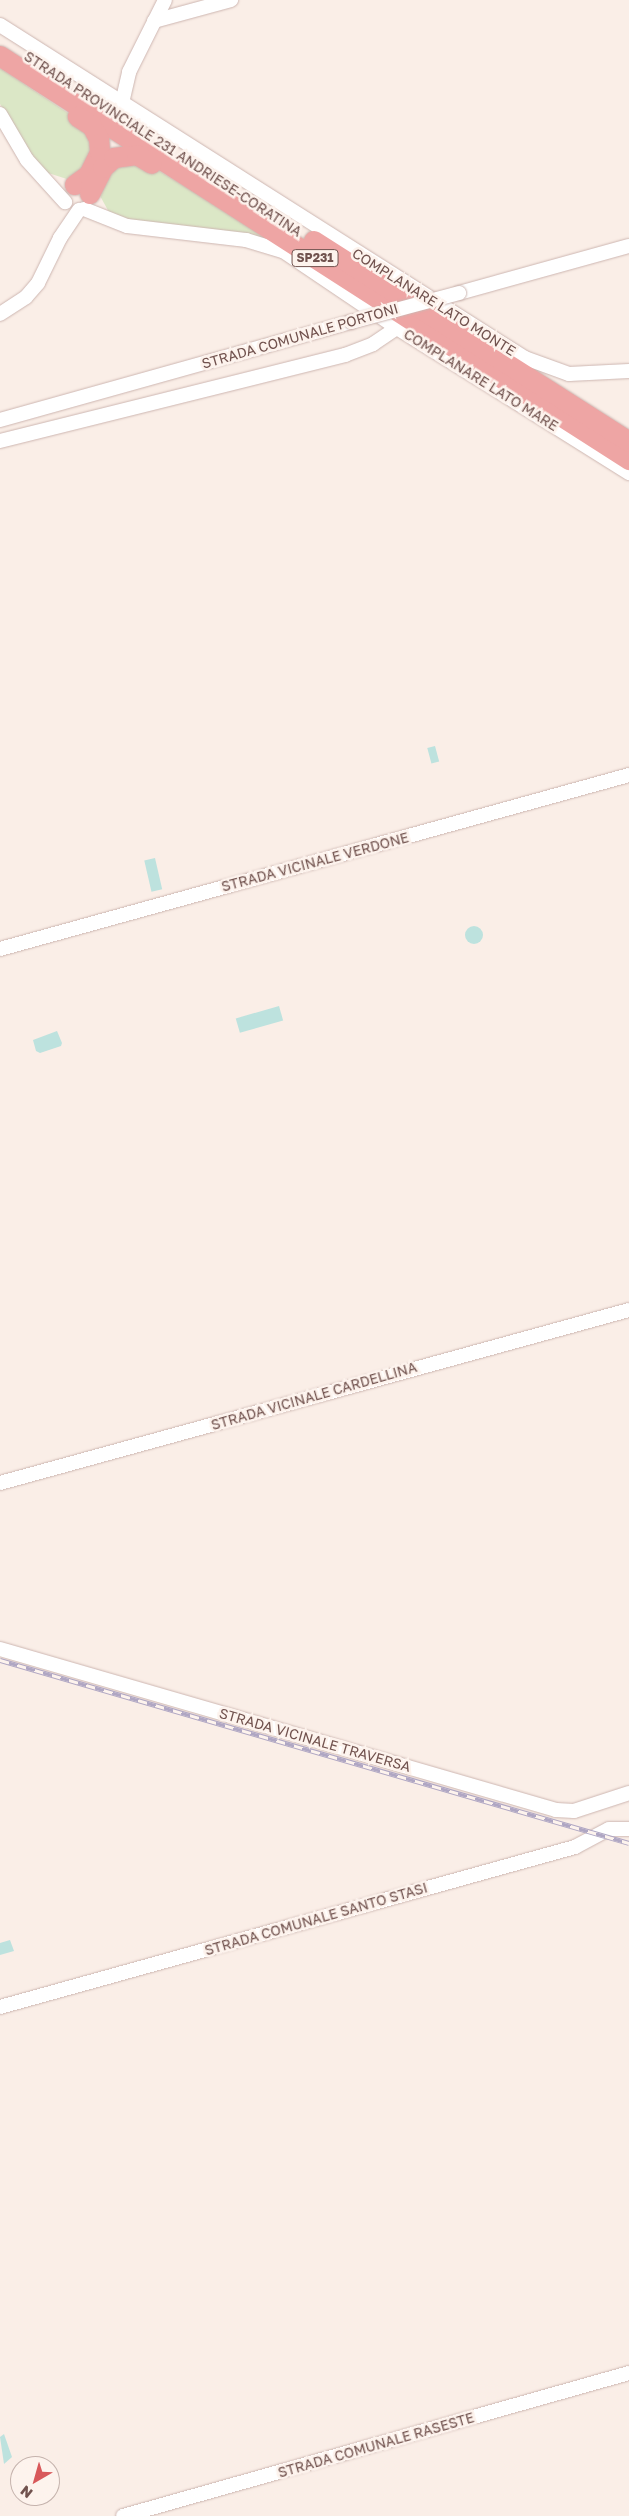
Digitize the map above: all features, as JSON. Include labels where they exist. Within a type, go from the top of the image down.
[{"type":"highway","name":"STRADA PROVINCIALE 231 ANDRIESE-CORATINA","points":[[0,41],[629,442]]},
{"type":"highway","name":"STRADA PROVINCIALE 231 ANDRIESE-CORATINA","points":[[0,56],[629,460]]},
{"type":"highway","points":[[22,70],[36,89],[92,126],[99,139],[96,165],[78,199]]},
{"type":"highway","points":[[78,199],[103,168],[114,158],[126,154],[137,155],[198,192],[223,199]]},
{"type":"highway","points":[[554,394],[629,433]]},
{"type":"street","points":[[122,103],[129,72],[165,0]]},
{"type":"street","points":[[154,21],[231,0]]},
{"type":"street","name":"COMPLANARE LATO MONTE","points":[[0,25],[525,358],[569,374],[629,371]]},
{"type":"street","points":[[107,93],[129,72]]},
{"type":"street","name":"COMPLANARE LATO MARE","points":[[0,114],[27,160],[41,176],[109,220],[127,226],[246,240],[275,248],[397,328],[629,472]]},
{"type":"street","points":[[0,314],[26,297],[38,283],[78,199]]},
{"type":"street","name":"STRADA COMUNALE PORTONI","points":[[0,420],[629,246]]},
{"type":"street","points":[[0,441],[345,355],[373,344],[397,328]]},
{"type":"street","name":"STRADA VICINALE VERDONE","points":[[0,949],[629,775]]},
{"type":"street","name":"STRADA VICINALE CARDELLINA","points":[[0,1482],[629,1310]]},
{"type":"street","name":"STRADA VICINALE TRAVERSA","points":[[0,1648],[556,1810],[574,1811],[629,1794]]},
{"type":"street","name":"STRADA COMUNALE SANTO STASI","points":[[0,2008],[575,1847],[609,1829],[629,1829]]},
{"type":"street","name":"STRADA COMUNALE RASESTE","points":[[123,2516],[629,2373]]},
{"type":"green space","points":[[0,68],[80,121],[90,132],[91,159],[70,180],[42,171],[19,136],[0,104]]},
{"type":"green space","points":[[146,163],[284,246],[128,222],[110,214],[99,194],[107,169]]},
{"type":"water","points":[[435,746],[439,761],[431,764],[427,748]]},
{"type":"water","points":[[155,858],[162,889],[151,892],[144,860]]},
{"type":"water","points":[[474,926],[482,931],[483,935],[478,943],[474,944],[466,939],[465,935],[470,927]]},
{"type":"water","points":[[279,1006],[283,1020],[240,1033],[236,1018]]},
{"type":"water","points":[[57,1031],[62,1043],[61,1046],[40,1053],[36,1051],[33,1040]]},
{"type":"water","points":[[10,1940],[14,1951],[0,1955],[0,1943]]},
{"type":"water","points":[[4,2434],[12,2456],[4,2464],[0,2437]]},
{"type":"railway","points":[[0,1660],[629,1843]]}]
